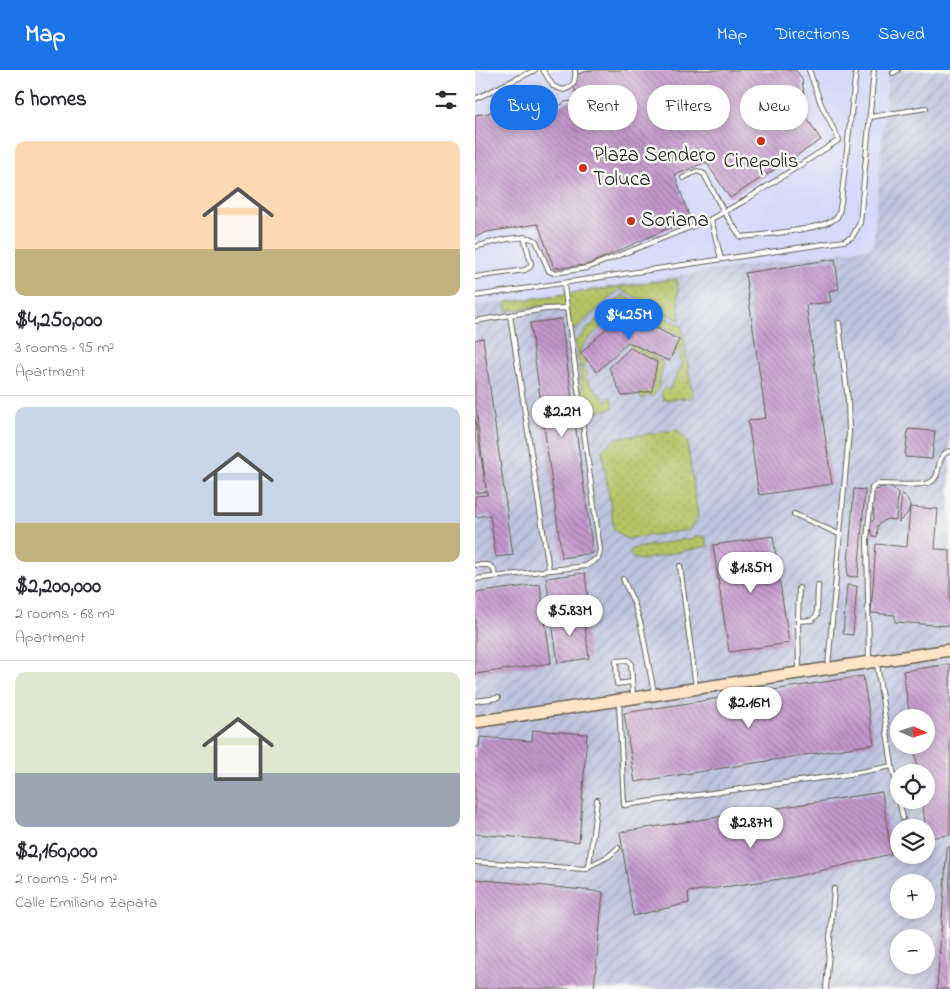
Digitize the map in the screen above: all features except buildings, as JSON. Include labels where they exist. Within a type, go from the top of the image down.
[{"type":"street","points":[[475,722],[950,650]]},
{"type":"lane","points":[[475,99],[535,70]]},
{"type":"lane","points":[[543,70],[553,86],[563,90],[573,86],[575,70]]},
{"type":"lane","points":[[809,70],[821,104],[839,140]]},
{"type":"lane","points":[[683,178],[697,171],[704,174],[724,212],[740,236],[795,230],[816,226],[836,218],[839,214],[841,202],[856,70]]},
{"type":"lane","points":[[475,296],[721,259],[824,246],[845,241],[852,236],[860,223],[874,70]]},
{"type":"lane","points":[[870,117],[926,108]]},
{"type":"lane","points":[[475,247],[487,243],[524,237],[532,238],[536,241],[549,271],[554,273],[587,268],[711,219],[849,134]]},
{"type":"lane","points":[[711,219],[721,259]]},
{"type":"lane","points":[[475,277],[525,270],[530,267],[531,262],[524,237]]},
{"type":"lane","points":[[475,579],[586,566],[598,558],[600,550],[564,284]]},
{"type":"lane","points":[[475,321],[551,308],[567,308]]},
{"type":"lane","points":[[510,315],[549,570]]},
{"type":"lane","points":[[828,668],[849,433],[848,400],[839,322]]},
{"type":"lane","points":[[892,764],[873,662],[867,538],[873,486],[877,484],[929,483],[937,475],[940,457],[945,452],[950,451]]},
{"type":"lane","points":[[795,514],[839,534]]},
{"type":"lane","points":[[475,565],[483,564],[493,568],[496,576]]},
{"type":"lane","points":[[680,566],[696,688]]},
{"type":"lane","points":[[623,579],[641,625],[654,694]]},
{"type":"lane","points":[[798,621],[812,620],[816,617],[818,585]]},
{"type":"lane","points":[[799,588],[799,673]]},
{"type":"lane","points":[[632,682],[617,684],[617,661],[628,660],[631,663],[633,698]]},
{"type":"lane","points":[[475,701],[498,698]]},
{"type":"lane","points":[[619,700],[624,805],[832,777],[890,766]]},
{"type":"lane","points":[[589,866],[597,800]]},
{"type":"lane","points":[[901,809],[903,818]]},
{"type":"lane","points":[[475,862],[584,870],[609,856],[617,848]]},
{"type":"lane","points":[[826,989],[834,890]]},
{"type":"shaded area","points":[[475,70],[888,70],[873,247],[475,306]]},
{"type":"shaded area","points":[[888,70],[950,70],[950,989],[475,989],[475,306],[873,247]]},
{"type":"green space","points":[[677,279],[680,320],[620,289],[574,330],[571,329],[566,312],[556,304],[507,311],[506,302]]},
{"type":"green space","points":[[623,295],[642,305],[639,313],[631,309],[631,306],[624,304],[615,312],[610,306]]},
{"type":"green space","points":[[644,307],[682,326],[693,397],[664,400],[661,394],[664,388],[669,390],[683,363],[679,359],[683,354],[679,350],[683,342],[674,356],[671,357],[681,336],[640,315]]},
{"type":"green space","points":[[608,309],[614,315],[580,349],[580,355],[587,363],[583,367],[579,363],[574,342]]},
{"type":"green space","points":[[631,344],[663,361],[658,389],[652,397],[648,395],[642,399],[639,394],[652,390],[657,361],[631,348]]},
{"type":"green space","points":[[579,365],[588,375],[585,378],[606,401],[610,397],[613,407],[608,410],[585,413]]},
{"type":"green space","points":[[677,430],[687,441],[698,517],[689,530],[626,539],[614,530],[602,450],[616,438]]},
{"type":"green space","points":[[705,536],[708,546],[641,560],[633,558],[629,554],[632,549]]},
{"type":"place","name":"Cinepolis","points":[[761,141]]},
{"type":"place","name":"Plaza Sendero Toluca","points":[[583,168]]},
{"type":"place","name":"Soriana","points":[[631,221]]}]
